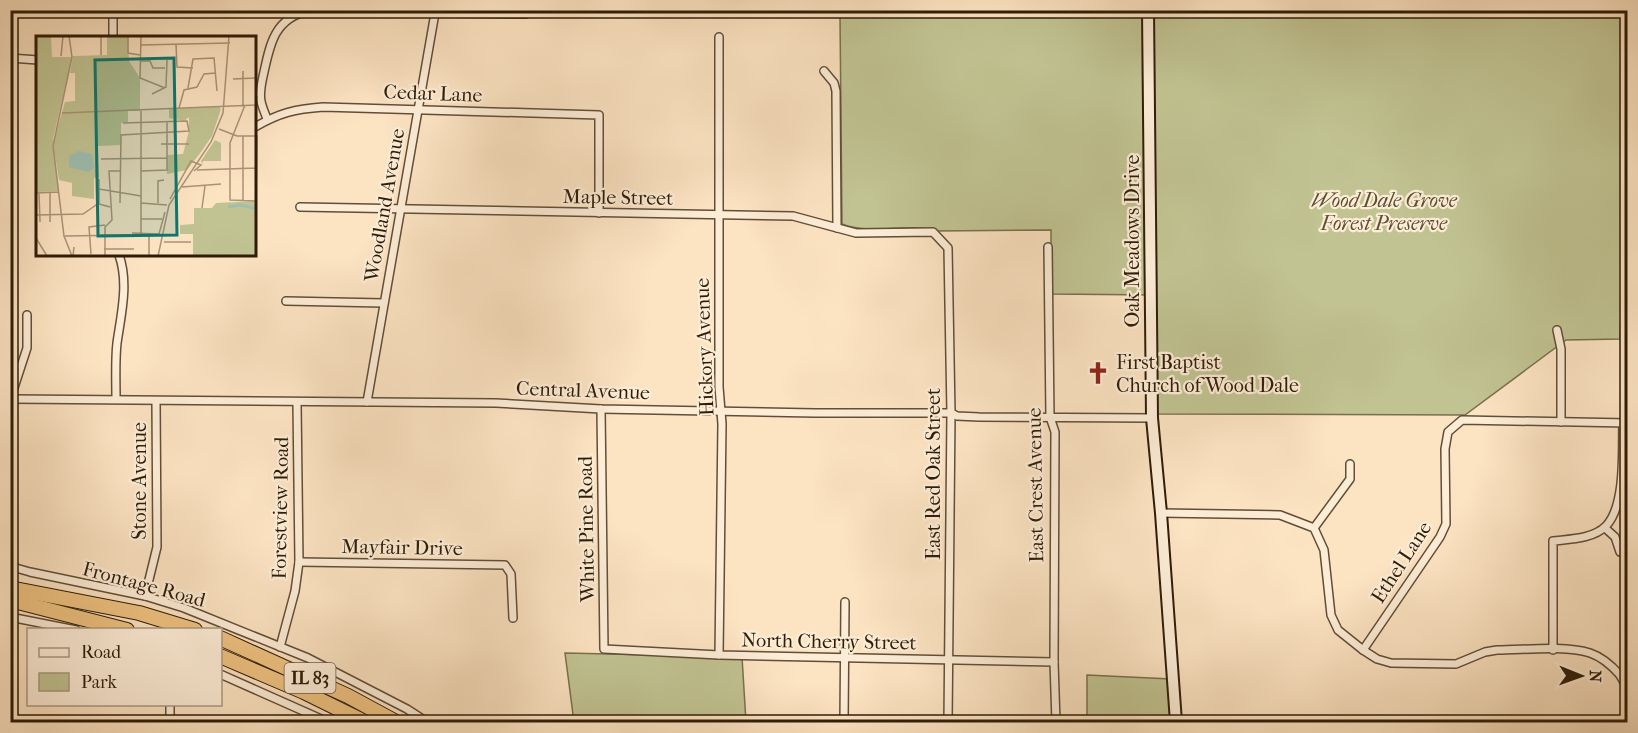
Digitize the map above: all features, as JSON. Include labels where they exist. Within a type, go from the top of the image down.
[{"type":"highway","points":[[10,588],[139,613],[188,628]]},
{"type":"highway","points":[[10,600],[119,628]]},
{"type":"highway","name":"IL 83","points":[[222,639],[338,692],[396,723]]},
{"type":"highway","name":"IL 83","points":[[222,657],[304,692],[365,723]]},
{"type":"street","points":[[113,10],[113,36]]},
{"type":"street","name":"Oak Meadows Drive","points":[[1148,10],[1152,418],[1176,723]]},
{"type":"street","points":[[256,127],[267,119],[260,100],[273,36],[288,20],[299,13],[308,11],[526,14]]},
{"type":"street","name":"Woodland Avenue","points":[[367,402],[435,14]]},
{"type":"street","name":"Hickory Avenue","points":[[719,37],[718,215],[722,424],[719,655]]},
{"type":"street","points":[[10,58],[36,60]]},
{"type":"street","points":[[824,71],[834,84],[836,91],[837,228]]},
{"type":"street","name":"Cedar Lane","points":[[267,119],[291,111],[323,107],[599,115],[599,213]]},
{"type":"street","name":"Maple Street","points":[[300,207],[793,216],[856,233],[933,232]]},
{"type":"street","name":"East Red Oak Street","points":[[933,232],[948,248],[951,413],[948,723]]},
{"type":"street","name":"East Crest Avenue","points":[[1048,247],[1050,417],[1055,432],[1056,723]]},
{"type":"street","points":[[116,399],[117,344],[123,311],[123,272],[119,256]]},
{"type":"street","points":[[286,301],[383,303]]},
{"type":"street","points":[[11,400],[27,348],[27,315]]},
{"type":"street","points":[[1553,650],[1553,541],[1583,538],[1605,528],[1615,513],[1620,495],[1625,423],[1561,422],[1561,349],[1557,330]]},
{"type":"street","name":"Central Avenue","points":[[11,400],[496,403],[601,409],[951,413],[957,416],[979,417],[1152,418]]},
{"type":"street","name":"Stone Avenue","points":[[145,596],[157,547],[156,401]]},
{"type":"street","name":"Forestview Road","points":[[280,647],[295,591],[299,562],[297,403]]},
{"type":"street","name":"White Pine Road","points":[[601,409],[604,649]]},
{"type":"street","name":"Ethel Lane","points":[[1363,650],[1440,537],[1446,524],[1445,449],[1448,432],[1462,420],[1561,422]]},
{"type":"street","points":[[1314,528],[1350,479],[1350,464]]},
{"type":"street","points":[[1161,513],[1280,515],[1314,528],[1324,550],[1331,615],[1338,630],[1377,659],[1391,663],[1456,664],[1485,652],[1553,650],[1592,654],[1624,673],[1628,704]]},
{"type":"street","points":[[1605,528],[1615,537],[1620,552]]},
{"type":"street","name":"Frontage Road","points":[[11,562],[16,568],[30,572],[145,596],[184,609],[308,658],[407,709],[427,723]]},
{"type":"street","name":"Mayfair Drive","points":[[299,562],[505,565],[511,574],[513,618]]},
{"type":"street","points":[[844,723],[845,602]]},
{"type":"street","points":[[10,617],[66,628]]},
{"type":"street","name":"North Cherry Street","points":[[604,649],[719,655],[1054,662]]},
{"type":"street","points":[[222,675],[328,723]]},
{"type":"street","points":[[170,706],[170,723]]},
{"type":"green space","name":"Wood Dale Grove Forest Preserve","points":[[548,10],[1627,11],[1627,316],[1621,316],[1620,339],[1566,340],[1465,415],[1157,414],[1155,295],[1051,294],[1051,230],[865,229],[842,224],[840,17],[547,16]]},
{"type":"green space","points":[[565,653],[742,657],[746,722],[574,722]]},
{"type":"green space","points":[[1087,675],[1171,679],[1173,722],[1087,722]]},
{"type":"place","name":"First Baptist Church of Wood Dale","points":[[1098,373]]}]
